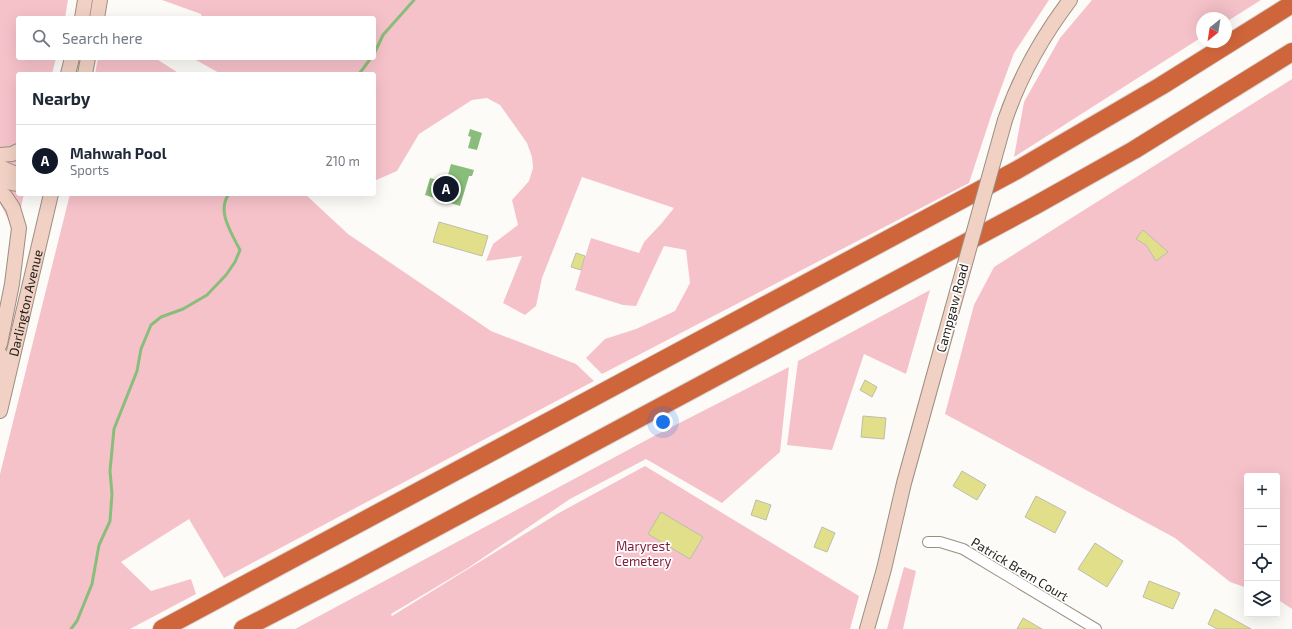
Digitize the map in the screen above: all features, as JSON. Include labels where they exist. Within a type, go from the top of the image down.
[{"type":"highway","points":[[162,629],[1016,170],[1162,86],[1292,4]]},
{"type":"highway","points":[[243,629],[351,574],[1030,208],[1134,150],[1292,52]]},
{"type":"main road","points":[[82,16],[85,0]]},
{"type":"main road","points":[[97,16],[100,0]]},
{"type":"main road","name":"Campgaw Road","points":[[867,629],[884,569],[906,475],[1005,120],[1031,58],[1045,34],[1070,0]]},
{"type":"main road","points":[[68,72],[72,60]]},
{"type":"main road","points":[[85,72],[88,60]]},
{"type":"main road","points":[[0,155],[16,153]]},
{"type":"main road","points":[[0,167],[16,174]]},
{"type":"main road","points":[[0,181],[16,184]]},
{"type":"main road","points":[[0,193],[5,196],[13,208],[19,228],[12,284],[0,344]]},
{"type":"main road","name":"Darlington Avenue","points":[[0,411],[51,196]]},
{"type":"main road","points":[[0,354],[5,391]]},
{"type":"street","name":"Patrick Brem Court","points":[[928,542],[940,542],[963,549],[1096,629]]},
{"type":"green space","points":[[0,0],[68,0],[65,16],[16,16],[16,60],[56,60],[52,72],[16,72],[16,196],[24,196],[15,233],[0,203]]},
{"type":"green space","points":[[162,0],[1049,0],[1014,53],[969,183],[602,374],[586,358],[605,339],[636,329],[675,311],[690,283],[686,250],[664,246],[636,306],[623,305],[575,290],[591,238],[639,253],[644,242],[674,208],[582,177],[542,278],[536,306],[525,315],[503,303],[522,256],[486,261],[493,244],[518,225],[512,200],[529,181],[533,168],[532,157],[527,143],[500,105],[487,98],[472,100],[419,134],[397,171],[376,180],[376,72],[217,72],[196,60],[376,60],[376,16],[202,16],[201,14]]},
{"type":"green space","points":[[1092,0],[1261,0],[1232,18],[1232,12],[1196,12],[1196,41],[1014,157],[1024,102],[1060,38]]},
{"type":"green space","points":[[98,60],[158,60],[177,72],[95,72]]},
{"type":"green space","points":[[1292,79],[1292,609],[1280,601],[1280,473],[1244,473],[1244,587],[1230,582],[1175,538],[945,414],[974,305],[994,267]]},
{"type":"green space","points":[[70,196],[307,196],[348,234],[491,331],[576,364],[594,381],[224,578],[189,519],[121,562],[151,591],[191,579],[196,594],[130,629],[0,629],[0,474]]},
{"type":"green space","points":[[930,290],[906,374],[864,354],[832,450],[787,445],[798,361]]},
{"type":"green space","name":"Maryrest Cemetery","points":[[789,367],[780,452],[722,503],[646,459],[570,499],[468,568],[391,614],[392,616],[557,514],[645,466],[859,596],[850,629],[295,629],[654,436]]},
{"type":"green space","points":[[904,567],[916,571],[903,629],[887,629]]},
{"type":"shaded area","points":[[470,129],[482,133],[477,150],[468,148],[471,137],[468,136]]},
{"type":"shaded area","points":[[451,164],[474,170],[472,176],[469,176],[460,206],[425,195],[430,178],[446,182]]},
{"type":"building","points":[[439,222],[488,236],[482,256],[433,242]]},
{"type":"building","points":[[1143,230],[1168,252],[1156,261],[1146,245],[1136,239]]},
{"type":"building","points":[[576,253],[585,256],[581,270],[571,267]]},
{"type":"building","points":[[865,380],[877,387],[872,397],[860,390]]},
{"type":"building","points":[[863,416],[886,418],[884,439],[861,437]]},
{"type":"building","points":[[962,471],[986,485],[977,500],[953,486]]},
{"type":"building","points":[[1036,496],[1066,512],[1055,533],[1025,517]]},
{"type":"building","points":[[756,500],[771,505],[766,520],[751,515]]},
{"type":"building","points":[[661,512],[703,537],[690,559],[648,534]]},
{"type":"building","points":[[822,527],[835,533],[827,552],[814,547]]},
{"type":"building","points":[[1095,543],[1123,561],[1107,587],[1078,569]]},
{"type":"building","points":[[1149,581],[1180,593],[1173,609],[1143,597]]},
{"type":"building","points":[[1215,609],[1251,629],[1217,629],[1208,624]]},
{"type":"building","points":[[1023,618],[1042,629],[1017,629]]},
{"type":"waterway","points":[[376,50],[383,35],[414,0]]},
{"type":"waterway","points":[[360,72],[370,60]]},
{"type":"waterway","points":[[71,629],[77,621],[92,584],[99,545],[110,521],[112,494],[110,471],[114,429],[137,371],[141,349],[151,325],[161,317],[183,309],[207,295],[226,275],[235,262],[240,250],[230,230],[225,215],[225,201],[228,196]]},
{"type":"place","name":"Mahwah Pool","points":[[446,189]]}]
